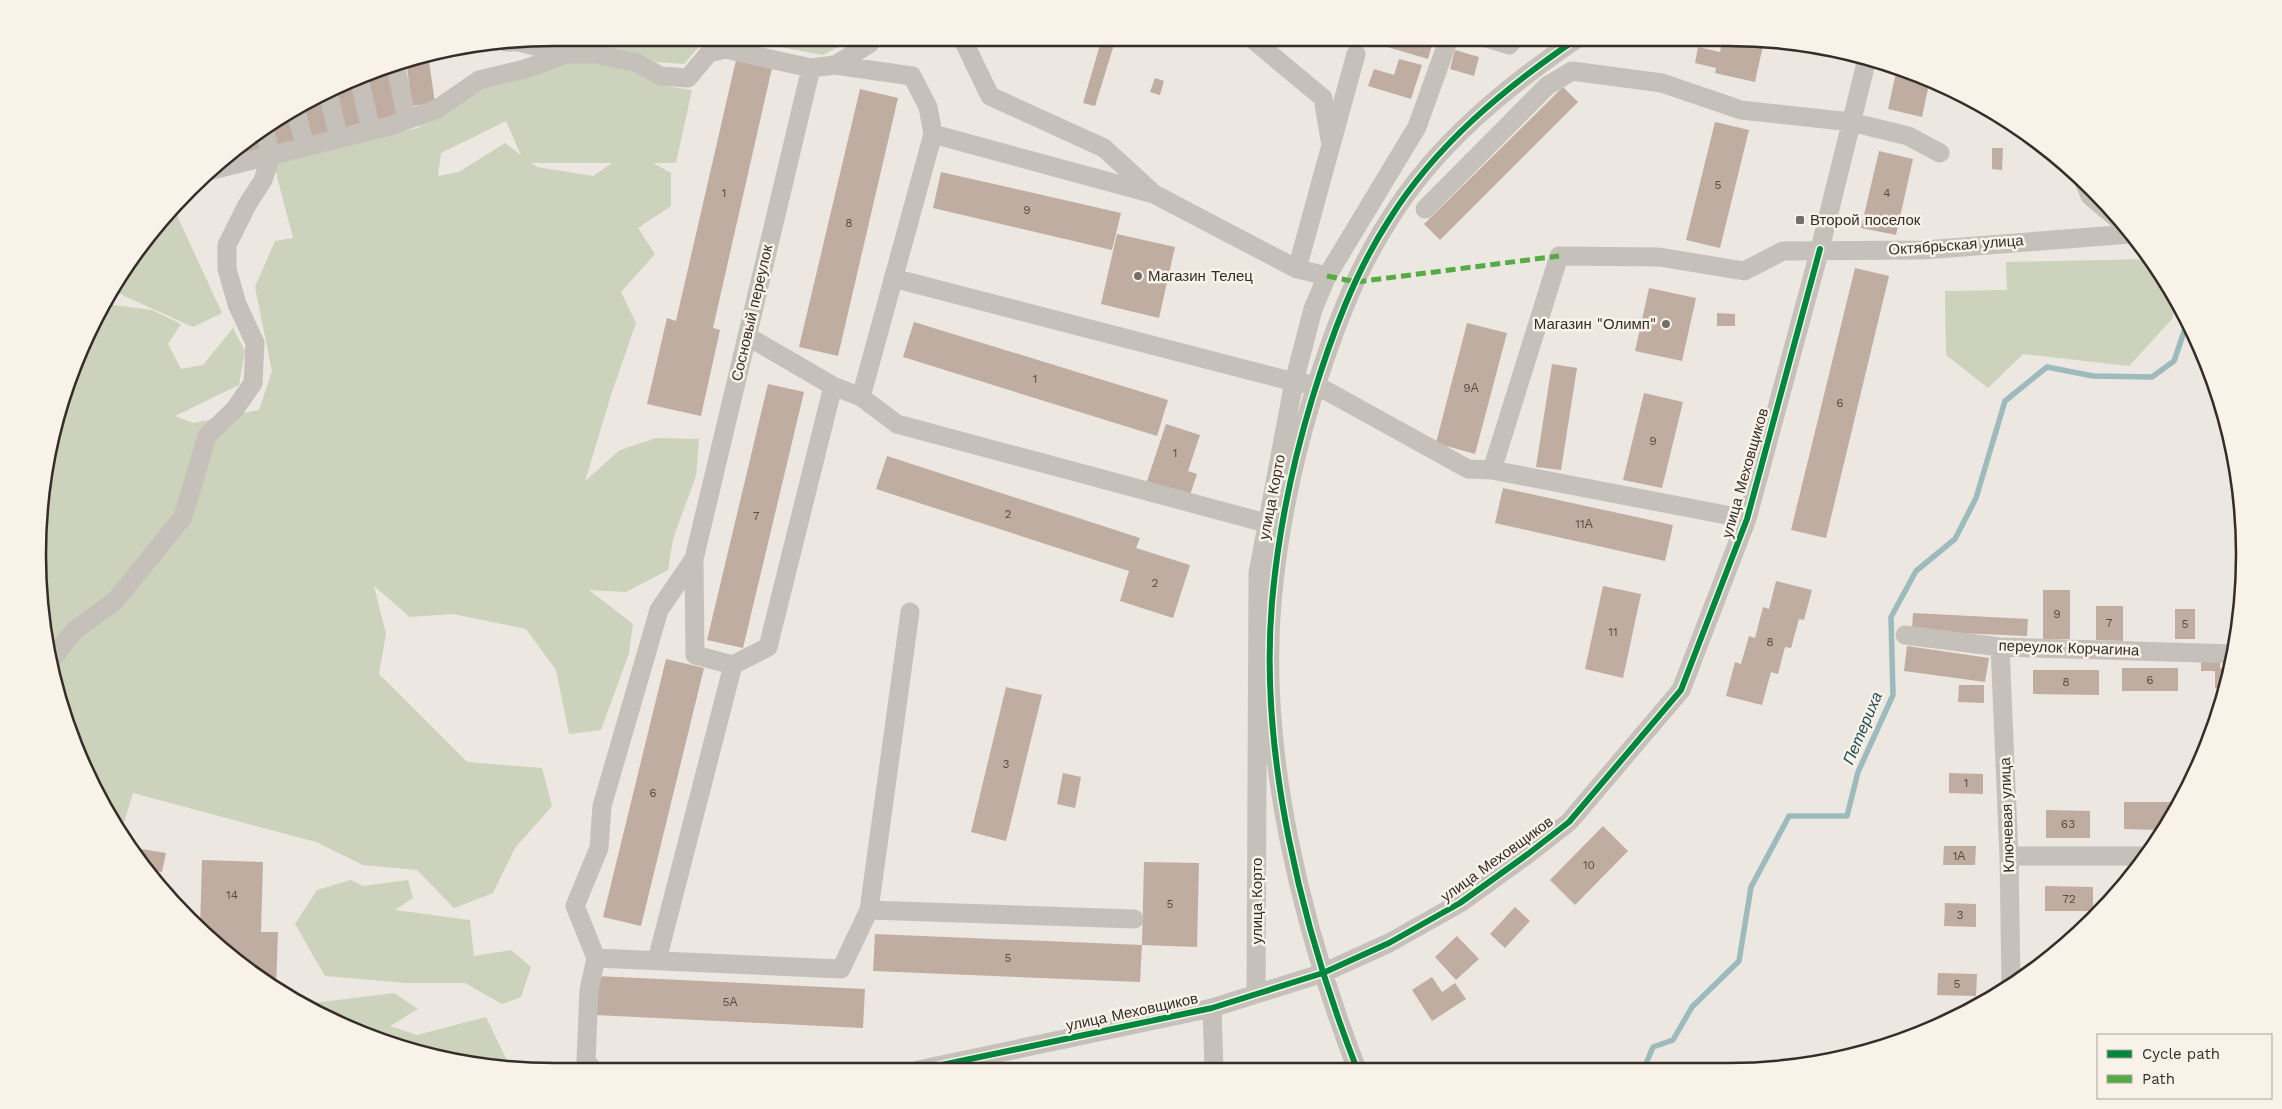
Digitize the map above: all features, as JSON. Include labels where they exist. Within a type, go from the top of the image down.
[{"type":"street","points":[[536,47],[566,54],[595,54],[635,62],[661,76],[688,78],[710,53],[720,46]]},
{"type":"street","points":[[734,46],[811,68],[835,65],[912,76],[928,107],[933,134],[861,397]]},
{"type":"street","points":[[835,65],[866,46]]},
{"type":"street","points":[[966,46],[990,96],[1104,148],[1154,194]]},
{"type":"street","points":[[1261,46],[1323,98],[1331,146]]},
{"type":"street","name":"улица Корто","points":[[1256,994],[1258,573],[1294,382],[1313,309],[1327,276],[1416,127],[1446,46]]},
{"type":"street","points":[[1355,1063],[1323,973],[1300,886],[1280,784],[1275,739],[1271,656],[1272,604],[1294,462],[1316,385],[1342,312],[1371,250],[1390,217],[1440,153],[1473,120],[1525,74],[1566,46]]},
{"type":"street","points":[[240,155],[271,156],[407,120],[437,109],[479,80],[525,69],[566,54]]},
{"type":"street","points":[[1297,269],[1356,54]]},
{"type":"street","name":"улица Меховщиков","points":[[951,1063],[1212,1008],[1323,973],[1389,943],[1460,903],[1569,822],[1681,690],[1747,519],[1820,249],[1865,66]]},
{"type":"street","name":"Сосновый переулок","points":[[694,559],[811,68]]},
{"type":"street","points":[[1425,209],[1547,86],[1572,71],[1662,83],[1741,110],[1851,122],[1908,136],[1940,153]]},
{"type":"street","points":[[396,72],[407,120]]},
{"type":"street","points":[[361,85],[371,130]]},
{"type":"street","points":[[330,99],[339,139]]},
{"type":"street","points":[[297,116],[305,147]]},
{"type":"street","points":[[933,134],[1154,194],[1297,269],[1327,276]]},
{"type":"street","points":[[56,654],[75,630],[115,601],[183,517],[207,436],[234,409],[253,383],[255,343],[237,304],[227,269],[227,245],[247,205],[263,180],[271,156],[266,136]]},
{"type":"street","name":"Октябрьская улица","points":[[1492,470],[1559,256],[1659,257],[1744,271],[1783,251],[1820,249],[1924,250],[2123,235]]},
{"type":"street","points":[[893,278],[1294,382],[1316,385],[1468,469],[1492,470],[1747,519]]},
{"type":"street","points":[[747,336],[832,386],[861,397],[897,424],[1266,523]]},
{"type":"street","points":[[694,559],[695,655],[733,665],[768,647],[832,386]]},
{"type":"street","points":[[588,1063],[586,1060],[588,990],[596,958],[575,906],[599,848],[602,806],[659,610],[694,559]]},
{"type":"street","points":[[596,958],[841,969],[869,910],[910,612]]},
{"type":"street","name":"переулок Корчагина","points":[[1905,635],[2000,647],[2226,654]]},
{"type":"street","name":"Ключевая улица","points":[[2000,647],[2009,856],[2011,976]]},
{"type":"street","points":[[657,960],[733,665]]},
{"type":"street","points":[[2009,856],[2137,856]]},
{"type":"street","points":[[869,910],[1134,919]]},
{"type":"street","points":[[1212,1008],[1214,1063]]},
{"type":"green space","points":[[574,46],[700,46],[684,64],[656,62],[634,52]]},
{"type":"green space","points":[[775,46],[840,46],[823,55]]},
{"type":"green space","points":[[568,58],[632,66],[666,86],[692,90],[676,163],[653,163],[671,173],[671,206],[638,228],[655,254],[621,292],[636,323],[611,395],[585,481],[620,450],[656,438],[699,439],[696,476],[673,539],[668,570],[626,592],[589,590],[633,624],[629,653],[601,730],[569,734],[556,670],[526,629],[453,614],[410,617],[374,586],[386,634],[379,674],[467,762],[542,768],[552,806],[515,848],[493,893],[454,908],[417,870],[363,865],[316,842],[133,793],[124,824],[99,779],[73,718],[56,654],[47,588],[47,521],[56,455],[73,391],[85,360],[112,305],[152,310],[181,324],[168,344],[181,369],[203,365],[233,328],[245,351],[239,385],[175,416],[193,423],[259,410],[272,371],[255,287],[275,241],[293,238],[273,161],[417,128],[481,85]],"holes":[[[506,121],[521,155],[505,143],[459,172],[438,176],[441,153]],[[531,163],[611,163],[593,176],[537,167]]]},
{"type":"green space","points":[[176,214],[222,313],[193,327],[118,293],[151,245]]},
{"type":"green space","points":[[2141,259],[2168,300],[2173,311],[2173,318],[2129,366],[2023,354],[1988,388],[1946,355],[1945,291],[2007,290],[2006,262]]},
{"type":"green space","points":[[351,880],[363,886],[408,880],[413,898],[395,910],[470,920],[474,956],[511,950],[531,967],[521,997],[502,1004],[465,983],[406,983],[325,976],[295,924],[317,890]]},
{"type":"green space","points":[[394,993],[418,1009],[390,1026],[417,1035],[486,1017],[507,1060],[455,1053],[391,1036],[360,1024],[315,1003]]},
{"type":"building","points":[[1100,46],[1114,46],[1095,106],[1083,103]]},
{"type":"building","points":[[1384,46],[1432,46],[1428,59]]},
{"type":"building","points":[[1721,46],[1763,47],[1755,82],[1715,73],[1716,68],[1695,63],[1698,47],[1720,52]]},
{"type":"building","points":[[1455,50],[1479,57],[1474,76],[1450,69]]},
{"type":"building","points":[[1399,59],[1422,65],[1411,99],[1368,86],[1374,69],[1394,75]]},
{"type":"building","points":[[736,60],[772,68],[713,328],[720,330],[701,416],[647,404],[667,318],[676,321]]},
{"type":"building","points":[[429,62],[435,103],[412,106],[407,68]]},
{"type":"building","points":[[389,74],[399,115],[374,121],[365,83]]},
{"type":"building","points":[[1896,75],[1928,88],[1922,117],[1888,109]]},
{"type":"building","points":[[1155,78],[1164,81],[1160,95],[1150,92]]},
{"type":"building","points":[[357,87],[365,122],[343,128],[336,96]]},
{"type":"building","points":[[1563,87],[1578,102],[1440,240],[1424,224]]},
{"type":"building","points":[[860,89],[898,98],[838,356],[799,347]]},
{"type":"building","points":[[325,102],[332,135],[309,140],[303,113]]},
{"type":"building","points":[[292,119],[297,143],[274,148],[271,133]]},
{"type":"building","points":[[1715,122],[1749,130],[1720,248],[1686,240]]},
{"type":"building","points":[[262,139],[265,151],[243,157],[242,153]]},
{"type":"building","points":[[1992,148],[2003,148],[2002,170],[1992,169]]},
{"type":"building","points":[[1879,151],[1913,159],[1896,235],[1861,228]]},
{"type":"building","points":[[941,172],[1121,213],[1112,250],[933,208]]},
{"type":"building","name":"Магазин Телец","points":[[1117,234],[1175,247],[1159,318],[1101,304]]},
{"type":"building","points":[[1855,268],[1889,276],[1826,538],[1791,530]]},
{"type":"building","name":"Магазин \"Олимп\"","points":[[1649,288],[1696,298],[1682,361],[1635,351]]},
{"type":"building","points":[[1717,313],[1735,314],[1735,326],[1717,326]]},
{"type":"building","points":[[914,322],[1168,400],[1157,436],[903,357]]},
{"type":"building","points":[[1467,323],[1507,333],[1475,454],[1436,443]]},
{"type":"building","points":[[1552,364],[1577,368],[1561,470],[1536,467]]},
{"type":"building","points":[[768,384],[804,392],[743,648],[707,640]]},
{"type":"building","points":[[1644,393],[1683,402],[1662,488],[1623,480]]},
{"type":"building","points":[[1166,424],[1200,435],[1188,471],[1197,474],[1186,507],[1143,493]]},
{"type":"building","points":[[887,456],[1140,538],[1136,548],[1190,565],[1173,618],[1120,601],[1129,571],[876,489]]},
{"type":"building","points":[[1503,488],[1673,525],[1665,561],[1495,523]]},
{"type":"building","points":[[1776,581],[1812,590],[1804,620],[1799,619],[1791,648],[1785,647],[1778,674],[1771,672],[1762,705],[1726,696],[1735,662],[1741,664],[1749,636],[1755,638],[1763,607],[1769,609]]},
{"type":"building","points":[[1603,586],[1641,594],[1623,678],[1585,669]]},
{"type":"building","points":[[2043,590],[2070,590],[2070,639],[2043,639]]},
{"type":"building","points":[[2096,606],[2123,606],[2123,641],[2096,640]]},
{"type":"building","points":[[2175,609],[2195,609],[2195,639],[2175,639]]},
{"type":"building","points":[[1913,613],[2028,619],[2027,636],[1912,631]]},
{"type":"building","points":[[1907,646],[1989,658],[1985,682],[1904,671]]},
{"type":"building","points":[[666,659],[704,668],[641,926],[603,917]]},
{"type":"building","points":[[2201,659],[2220,659],[2220,668],[2222,668],[2217,688],[2215,688],[2215,671],[2201,671]]},
{"type":"building","points":[[2122,668],[2178,668],[2178,691],[2122,691]]},
{"type":"building","points":[[2033,670],[2099,670],[2099,695],[2033,694]]},
{"type":"building","points":[[1959,685],[1984,685],[1984,703],[1958,702]]},
{"type":"building","points":[[1006,687],[1042,695],[1006,841],[971,832]]},
{"type":"building","points":[[1063,773],[1081,777],[1075,808],[1057,804]]},
{"type":"building","points":[[1949,773],[1983,774],[1983,794],[1949,793]]},
{"type":"building","points":[[2124,802],[2172,802],[2155,830],[2124,829]]},
{"type":"building","points":[[2046,810],[2090,811],[2090,838],[2046,838]]},
{"type":"building","points":[[1603,826],[1628,851],[1575,905],[1550,880]]},
{"type":"building","points":[[1944,846],[1976,846],[1975,865],[1943,865]]},
{"type":"building","points":[[140,849],[166,853],[162,872],[157,871]]},
{"type":"building","points":[[202,860],[263,862],[261,932],[278,932],[276,980],[245,958],[200,919]]},
{"type":"building","points":[[1144,862],[1199,863],[1197,947],[1142,945]]},
{"type":"building","points":[[2045,886],[2093,887],[2093,908],[2090,911],[2045,911]]},
{"type":"building","points":[[1945,903],[1976,904],[1976,927],[1944,926]]},
{"type":"building","points":[[1515,907],[1530,921],[1505,948],[1490,934]]},
{"type":"building","points":[[875,934],[1142,945],[1140,982],[873,971]]},
{"type":"building","points":[[1457,936],[1479,959],[1456,980],[1435,957]]},
{"type":"building","points":[[1938,973],[1977,974],[1976,996],[1937,995]]},
{"type":"building","points":[[597,976],[865,989],[863,1028],[595,1015]]},
{"type":"building","points":[[1432,977],[1442,992],[1455,983],[1466,999],[1432,1021],[1412,990]]},
{"type":"waterway","name":"Петериха","points":[[1646,1063],[1653,1047],[1673,1040],[1692,1007],[1739,961],[1751,887],[1789,816],[1847,816],[1858,772],[1893,695],[1891,617],[1916,571],[1955,539],[1976,498],[2005,401],[2047,367],[2093,376],[2152,377],[2174,361],[2184,332]]},
{"type":"marked path","points":[[1327,276],[1356,282],[1559,256]]},
{"type":"cycle path","points":[[1355,1063],[1319,958],[1303,899],[1289,840],[1272,719],[1270,660],[1272,602],[1282,525],[1292,474],[1312,399],[1335,329],[1354,284],[1389,220],[1428,166],[1450,142],[1499,97],[1567,46]]},
{"type":"cycle path","points":[[951,1063],[1212,1008],[1323,973],[1389,943],[1460,903],[1569,822],[1681,690],[1747,519],[1820,249]]},
{"type":"place","name":"Второй поселок","points":[[1800,220]]},
{"type":"place","name":"Магазин Телец","points":[[1138,276]]},
{"type":"place","name":"Магазин \"Олимп\"","points":[[1666,324]]}]
